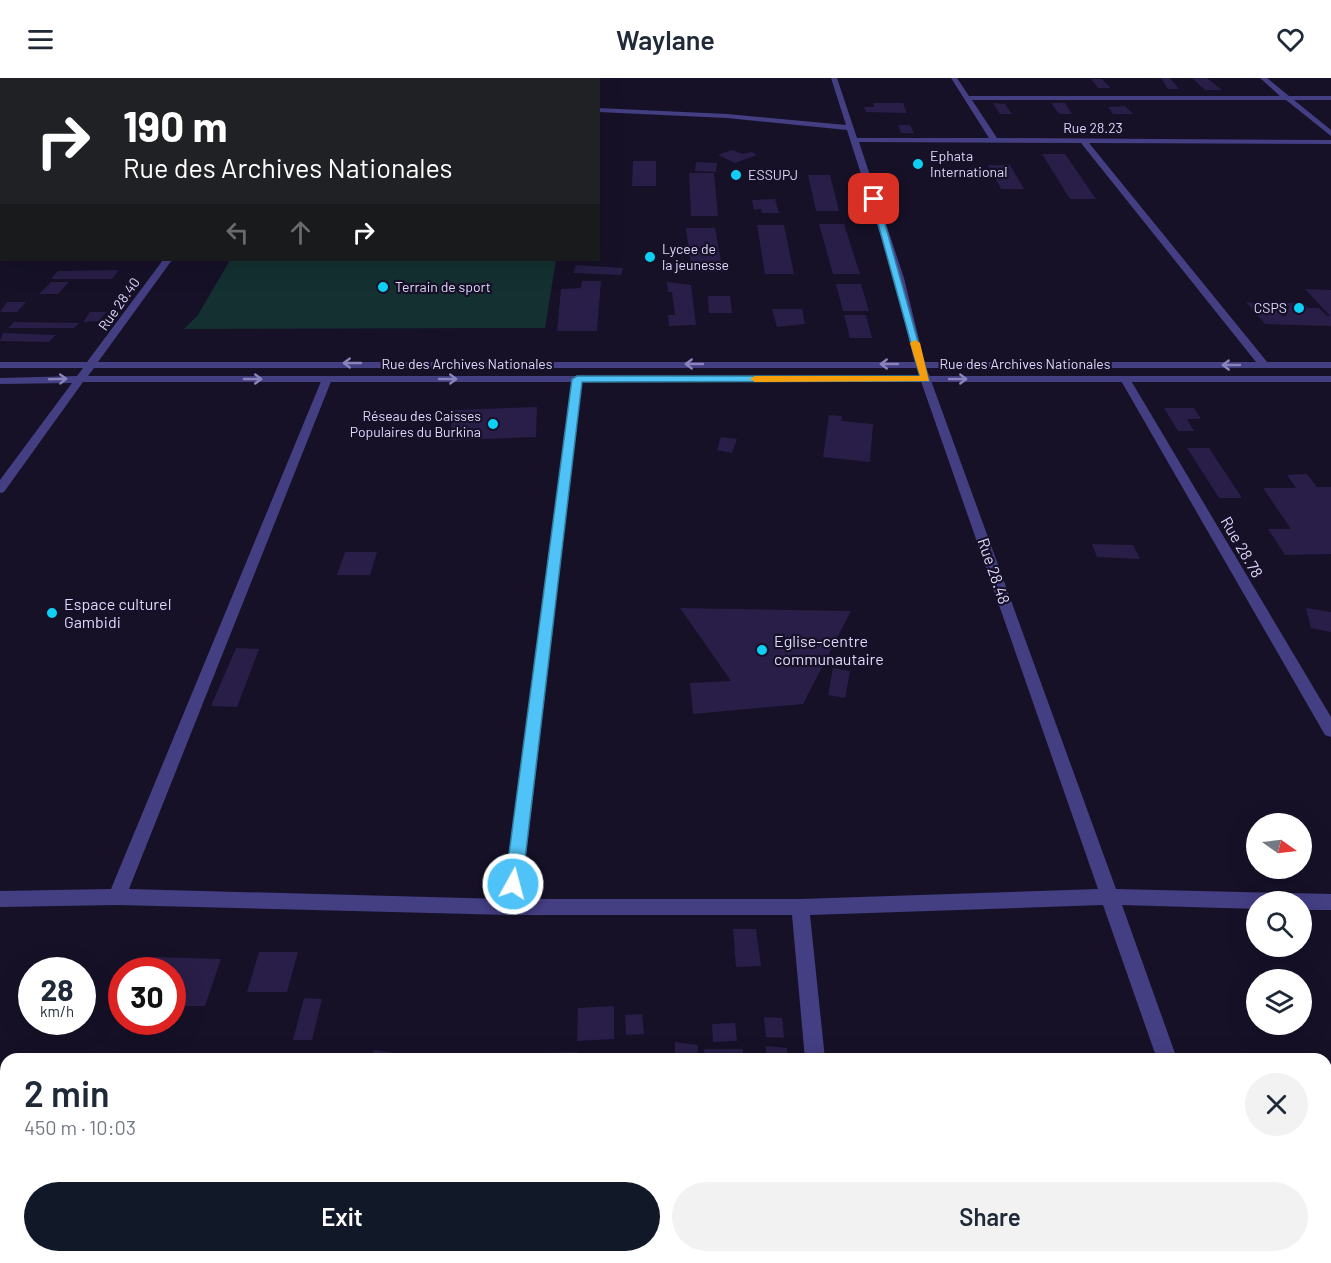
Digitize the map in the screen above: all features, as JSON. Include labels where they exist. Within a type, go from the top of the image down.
[{"type":"street","name":"Rue 28.48","points":[[834,78],[899,278],[920,364],[1165,1053]]},
{"type":"street","points":[[954,78],[994,141]]},
{"type":"street","points":[[1263,78],[1331,134]]},
{"type":"street","points":[[967,98],[1331,98]]},
{"type":"street","name":"Rue 28.23","points":[[600,110],[727,116],[854,134],[994,141],[1331,142]]},
{"type":"street","points":[[1084,142],[1264,365]]},
{"type":"street","name":"Rue 28.40","points":[[0,489],[166,261]]},
{"type":"street","name":"Rue des Archives Nationales","points":[[0,365],[94,363],[1331,365]]},
{"type":"street","name":"Rue des Archives Nationales","points":[[0,381],[82,378],[1331,379]]},
{"type":"street","points":[[117,897],[327,379]]},
{"type":"street","points":[[511,907],[577,379]]},
{"type":"street","name":"Rue 28.78","points":[[1125,379],[1331,731]]},
{"type":"street","points":[[1,901],[117,897],[511,907],[800,907],[1109,897],[1246,901]]},
{"type":"street","points":[[1312,902],[1331,902]]},
{"type":"street","points":[[800,907],[814,1053]]},
{"type":"green space","name":"Terrain de sport","points":[[229,261],[556,261],[545,328],[184,329],[198,315]]},
{"type":"building","points":[[1161,78],[1170,78],[1179,89],[1168,89]]},
{"type":"building","points":[[1192,78],[1207,78],[1222,90],[1205,90]]},
{"type":"building","points":[[1091,79],[1102,79],[1111,88],[1098,88]]},
{"type":"building","points":[[873,103],[903,103],[907,113],[866,112],[864,107],[874,107]]},
{"type":"building","points":[[993,103],[1005,104],[1012,114],[1000,114]]},
{"type":"building","points":[[1051,103],[1065,103],[1072,114],[1059,114]]},
{"type":"building","points":[[1125,106],[1133,114],[1113,114],[1108,107]]},
{"type":"building","points":[[898,125],[910,125],[914,133],[901,133]]},
{"type":"building","points":[[732,150],[743,154],[752,152],[757,155],[735,163],[718,155]]},
{"type":"building","points":[[1042,154],[1065,154],[1096,199],[1070,199]]},
{"type":"building","points":[[633,161],[656,161],[656,186],[632,186]]},
{"type":"building","points":[[696,162],[717,163],[716,172],[695,171]]},
{"type":"building","points":[[988,165],[1010,165],[1024,189],[1001,189]]},
{"type":"building","points":[[689,173],[714,173],[718,216],[691,216]]},
{"type":"building","points":[[808,175],[830,175],[839,211],[816,211]]},
{"type":"building","points":[[775,199],[779,213],[762,213],[761,209],[754,210],[752,200]]},
{"type":"building","points":[[819,224],[844,224],[860,274],[833,274]]},
{"type":"building","points":[[757,225],[784,225],[794,274],[765,274]]},
{"type":"building","points":[[686,228],[715,228],[723,272],[692,272]]},
{"type":"building","points":[[576,265],[623,268],[621,275],[573,273]]},
{"type":"building","points":[[119,270],[112,279],[51,279],[58,271]]},
{"type":"building","points":[[582,281],[601,281],[597,331],[557,331],[561,289],[581,288]]},
{"type":"building","points":[[51,282],[69,282],[58,294],[39,294]]},
{"type":"building","points":[[667,282],[691,285],[696,325],[669,326],[668,315],[675,315],[672,292],[668,292]]},
{"type":"building","points":[[836,284],[861,284],[869,311],[843,311]]},
{"type":"building","name":"CSPS","points":[[1305,289],[1331,290],[1331,326],[1265,324],[1246,302],[1277,309],[1283,316],[1287,315],[1281,308],[1290,308],[1286,303],[1303,303],[1308,308],[1319,308],[1330,316]]},
{"type":"building","points":[[708,296],[730,296],[732,313],[709,313]]},
{"type":"building","points":[[7,302],[26,302],[17,312],[0,312]]},
{"type":"building","points":[[772,309],[802,309],[805,324],[777,327]]},
{"type":"building","points":[[90,312],[106,312],[99,321],[83,322]]},
{"type":"building","points":[[844,315],[866,315],[872,338],[850,338]]},
{"type":"building","points":[[14,322],[79,323],[74,328],[8,328]]},
{"type":"building","points":[[3,333],[56,335],[49,342],[0,341]]},
{"type":"building","points":[[537,407],[536,437],[449,440],[454,410]]},
{"type":"building","points":[[1164,408],[1194,408],[1201,419],[1187,419],[1194,431],[1178,431]]},
{"type":"building","points":[[829,415],[842,416],[841,421],[873,424],[870,462],[823,457]]},
{"type":"building","points":[[721,437],[737,439],[732,453],[717,450]]},
{"type":"building","points":[[1187,448],[1209,448],[1242,498],[1219,498]]},
{"type":"building","points":[[1307,474],[1317,487],[1331,487],[1331,554],[1285,555],[1268,529],[1291,529],[1263,488],[1296,488],[1287,475]]},
{"type":"building","points":[[1092,544],[1133,545],[1140,559],[1097,557]]},
{"type":"building","points":[[345,552],[377,552],[370,575],[337,575]]},
{"type":"building","points":[[680,608],[851,611],[803,704],[693,714],[690,683],[731,681]]},
{"type":"building","points":[[1306,608],[1331,612],[1331,632],[1311,628]]},
{"type":"building","points":[[236,648],[259,649],[237,707],[211,706]]},
{"type":"building","points":[[833,668],[850,671],[845,698],[828,695]]},
{"type":"building","points":[[733,929],[756,929],[761,966],[736,967]]},
{"type":"building","points":[[259,952],[298,952],[287,992],[247,992]]},
{"type":"building","points":[[186,958],[221,959],[205,1006],[186,1006]]},
{"type":"building","points":[[304,998],[322,999],[312,1040],[293,1040]]},
{"type":"building","points":[[614,1006],[614,1039],[577,1041],[578,1008]]},
{"type":"building","points":[[642,1014],[644,1034],[626,1035],[625,1015]]},
{"type":"building","points":[[764,1017],[782,1018],[784,1038],[766,1037]]},
{"type":"building","points":[[735,1023],[737,1041],[713,1042],[712,1024]]},
{"type":"building","points":[[675,1042],[698,1045],[697,1053],[675,1053]]},
{"type":"building","points":[[766,1046],[787,1048],[787,1053],[766,1053]]},
{"type":"building","points":[[704,1049],[743,1049],[743,1053],[704,1053]]},
{"type":"building","points":[[374,1050],[395,1053],[373,1053]]},
{"type":"slow traffic","points":[[755,379],[926,379],[915,343]]},
{"type":"place","name":"Ephata International","points":[[918,164]]},
{"type":"place","name":"ESSUPJ","points":[[736,175]]},
{"type":"place","name":"Lycee de la jeunesse","points":[[650,257]]},
{"type":"place","name":"Terrain de sport","points":[[383,287]]},
{"type":"place","name":"CSPS","points":[[1299,308]]},
{"type":"place","name":"Réseau des Caisses Populaires du Burkina","points":[[493,424]]},
{"type":"place","name":"Espace culturel Gambidi","points":[[52,613]]},
{"type":"place","name":"Eglise-centre communautaire","points":[[762,650]]},
{"type":"route","points":[[513,884],[577,379],[926,379],[920,364],[899,278],[874,199]]}]
